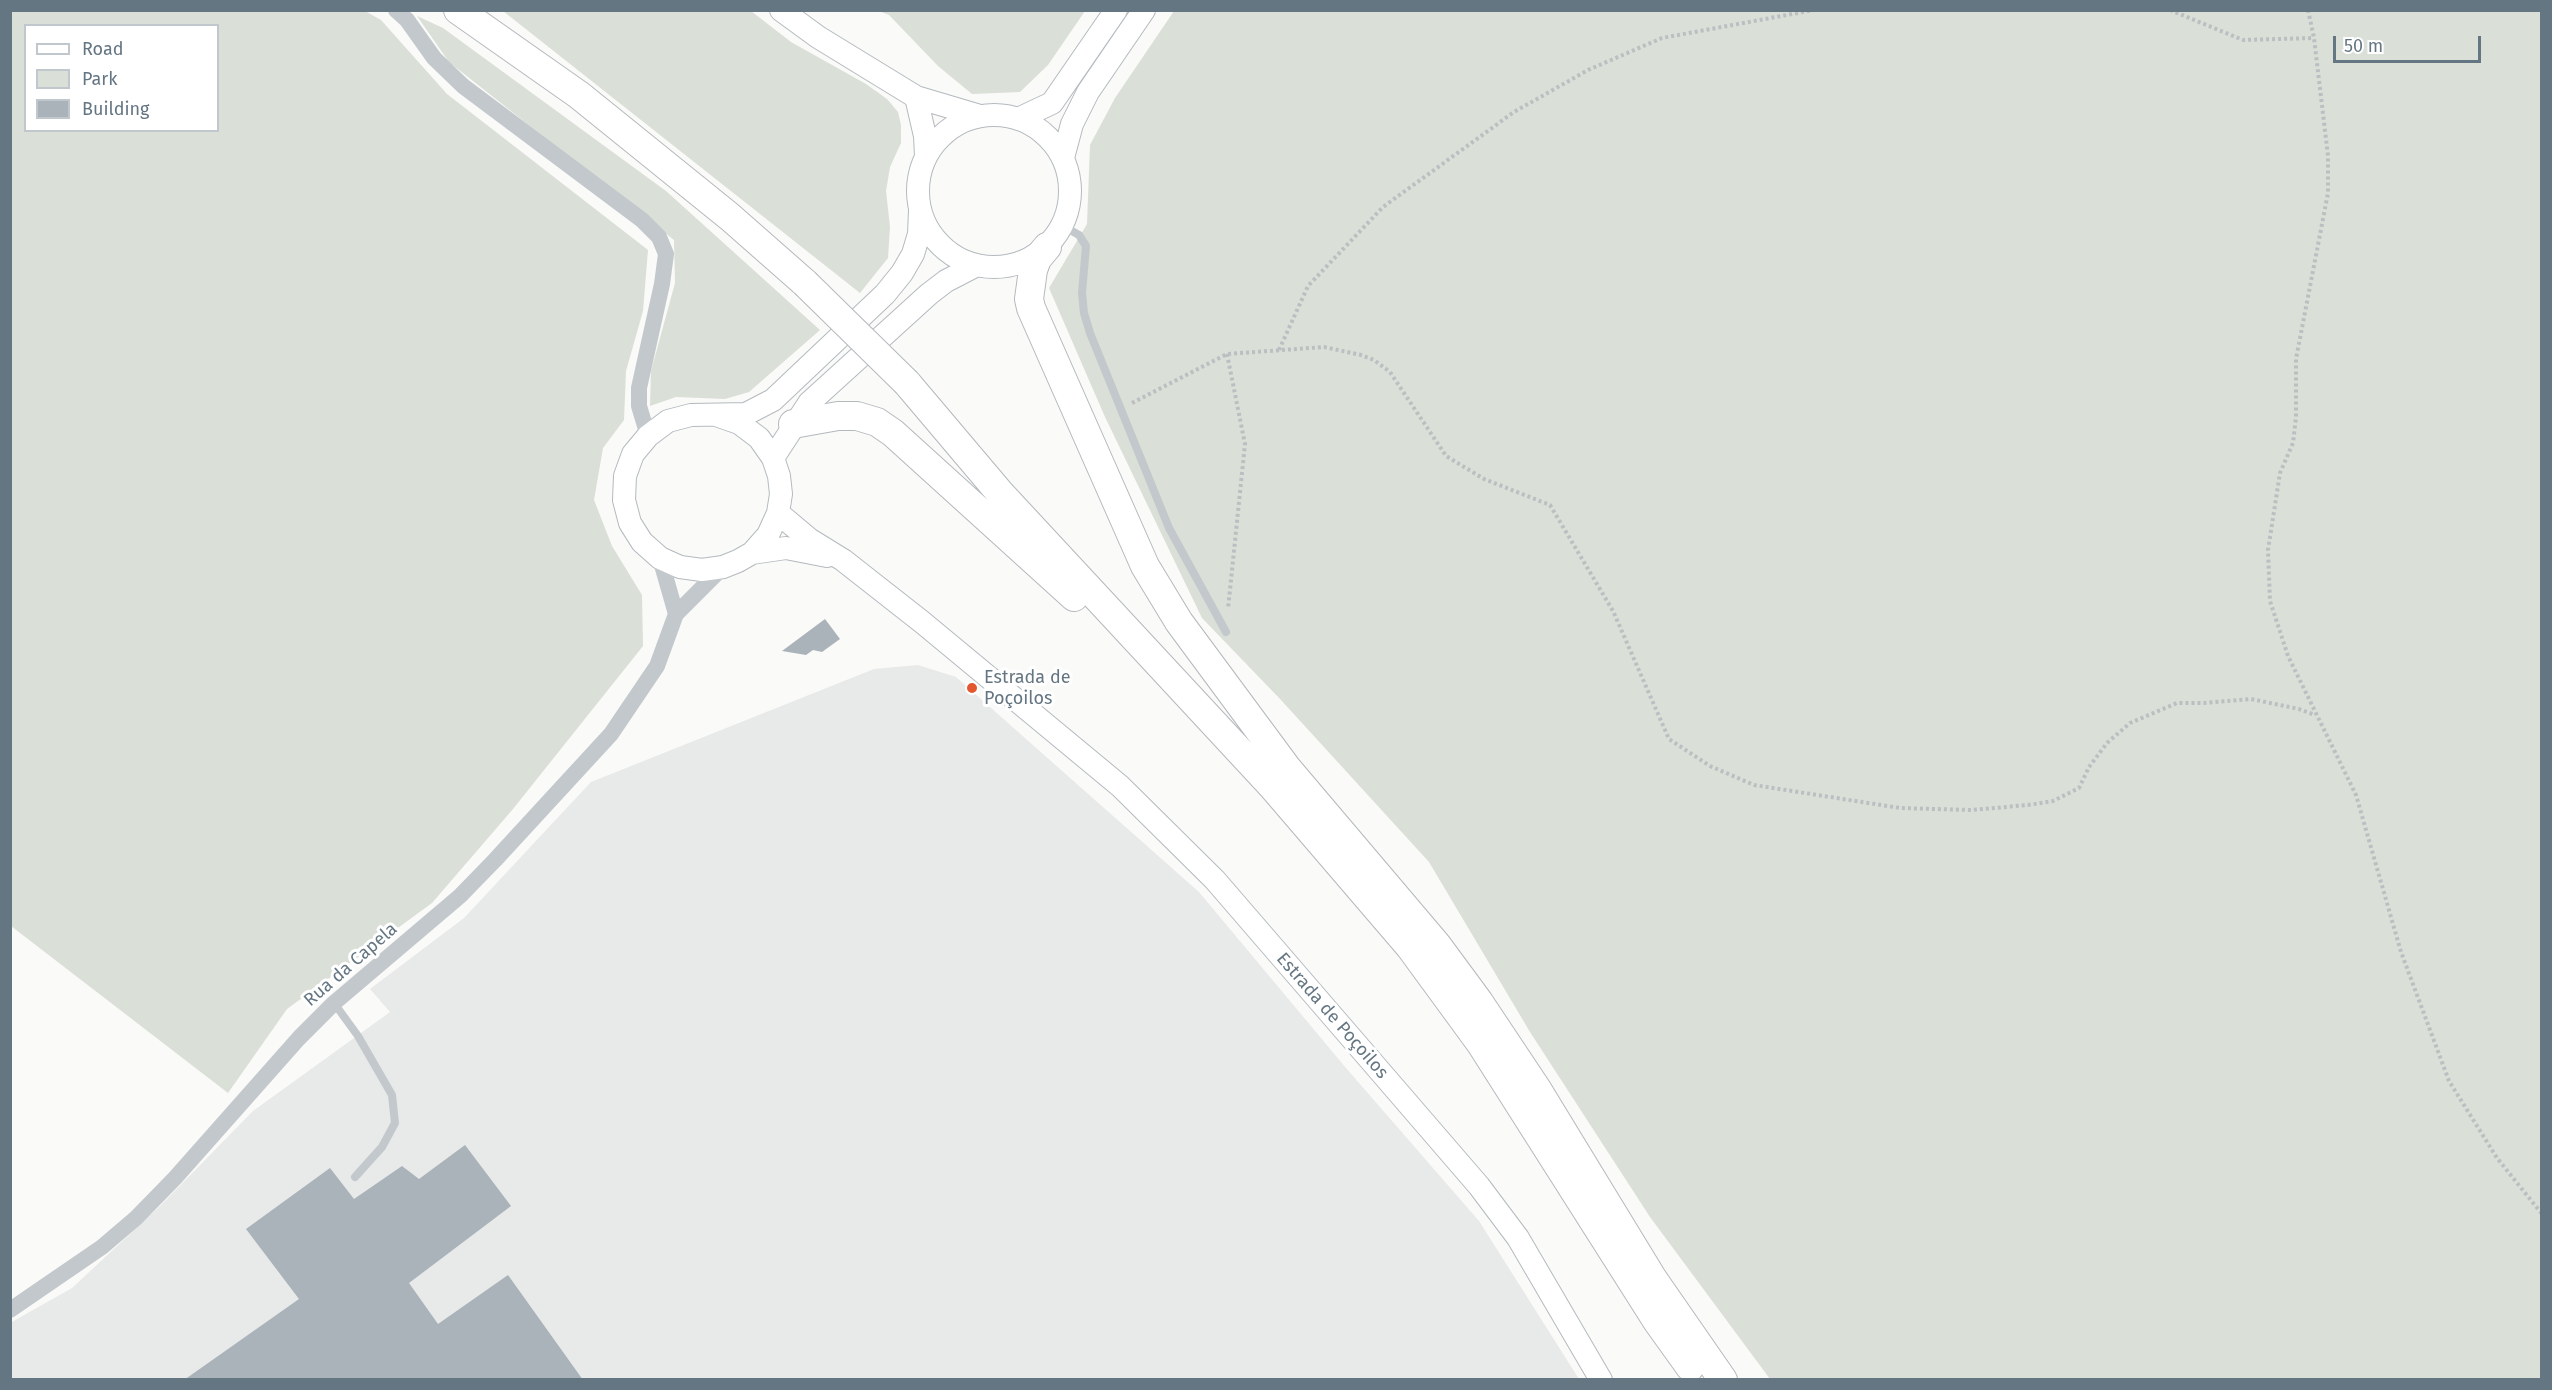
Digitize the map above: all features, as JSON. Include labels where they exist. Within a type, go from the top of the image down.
[{"type":"highway","points":[[458,10],[579,95],[730,217],[805,283],[1023,494],[1280,777],[1430,936],[1479,1002],[1538,1089],[1653,1279],[1723,1380]]},
{"type":"highway","points":[[1055,236],[1032,270],[1029,291],[1031,309],[1145,566],[1280,777],[1481,1044],[1657,1321],[1700,1380]]},
{"type":"highway","points":[[793,424],[838,416],[857,416],[877,422],[893,433],[1150,665],[1280,777]]},
{"type":"main road","name":"Estrada de Poçoilos","points":[[781,10],[819,37],[916,97],[980,116],[1005,116],[1018,119],[1045,134],[1063,158],[1070,184],[1070,199],[1055,236],[1037,255],[1000,268],[975,266],[950,254],[931,235],[920,210]]},
{"type":"main road","points":[[1018,119],[1053,103],[1116,10]]},
{"type":"main road","points":[[1063,158],[1072,124],[1088,92],[1144,10]]},
{"type":"main road","name":"Estrada de Poçoilos","points":[[843,560],[786,548],[752,553],[723,567],[702,570],[680,567],[660,558],[642,542],[630,523],[624,500],[625,476],[633,454],[648,436],[668,421],[691,415],[746,414],[773,400],[885,294],[902,273],[913,254],[919,234],[920,210],[917,188],[926,156],[926,136],[916,97]]},
{"type":"main road","name":"Estrada de Poçoilos","points":[[926,156],[934,144],[955,126],[980,116]]},
{"type":"main road","name":"Estrada de Poçoilos","points":[[773,458],[793,424],[809,403],[929,294],[946,281],[975,266]]},
{"type":"main road","name":"Estrada de Poçoilos","points":[[716,415],[739,423],[759,438],[773,458],[779,476],[781,494],[778,513],[768,535],[752,553]]},
{"type":"main road","name":"Estrada de Poçoilos","points":[[778,513],[809,539],[843,560],[922,622],[1120,786],[1215,880],[1479,1186],[1518,1238],[1601,1380]]},
{"type":"street","points":[[396,10],[407,20],[434,58],[463,86],[642,220],[659,237],[666,254],[662,284],[639,388],[639,406],[648,436]]},
{"type":"street","points":[[660,558],[676,614]]},
{"type":"street","name":"Rua da Capela","points":[[10,1310],[77,1265],[136,1218],[175,1178],[299,1038],[334,1003],[460,896],[611,734],[657,666],[676,614],[723,567]]},
{"type":"lane","points":[[1055,236],[1079,235],[1086,246],[1082,293],[1084,313],[1090,333],[1169,528],[1226,633]]},
{"type":"lane","points":[[334,1003],[358,1036],[392,1095],[395,1122],[382,1147],[355,1177]]},
{"type":"path","points":[[1279,350],[1308,286],[1383,207],[1514,112],[1587,70],[1662,38],[1814,10]]},
{"type":"path","points":[[2170,10],[2243,40],[2314,38]]},
{"type":"path","points":[[2308,10],[2314,38],[2328,156],[2328,193],[2296,359],[2296,417],[2293,443],[2280,473],[2268,550],[2270,601],[2288,656],[2356,795],[2401,952],[2449,1081],[2497,1158],[2541,1215]]},
{"type":"path","points":[[1122,408],[1227,354],[1324,347],[1374,360],[1390,372],[1446,456],[1484,479],[1550,506],[1613,611],[1669,739],[1710,766],[1754,785],[1900,808],[1972,810],[2028,805],[2053,801],[2079,788],[2089,767],[2107,743],[2130,723],[2177,703],[2204,704],[2251,699],[2299,709],[2315,715]]},
{"type":"path","points":[[1226,633],[1245,444],[1227,354]]},
{"type":"shaded area","points":[[918,665],[956,677],[1199,892],[1346,1068],[1479,1221],[1579,1379],[11,1380],[10,1323],[72,1288],[160,1206],[253,1111],[390,1012],[370,989],[464,918],[591,782],[874,669]]},
{"type":"green space","points":[[10,11],[365,11],[381,20],[447,94],[648,250],[643,311],[626,371],[624,420],[603,448],[594,500],[612,546],[642,595],[643,646],[513,809],[432,903],[287,1009],[228,1093],[11,926]]},
{"type":"green space","points":[[503,11],[751,11],[791,42],[866,84],[887,99],[898,112],[901,125],[901,143],[890,167],[886,191],[890,227],[888,258],[860,293]]},
{"type":"green space","points":[[879,11],[1085,11],[1048,65],[1020,92],[972,94],[938,66],[889,15]]},
{"type":"green space","points":[[1174,11],[2541,11],[2541,1379],[1770,1379],[1650,1217],[1530,1032],[1429,862],[1281,700],[1202,618],[1105,417],[1049,288],[1087,224],[1090,145],[1115,98]]},
{"type":"green space","points":[[417,16],[443,28],[666,191],[820,330],[749,392],[725,399],[676,397],[650,406],[651,371],[675,283],[674,240],[449,62]]},
{"type":"building","points":[[825,619],[840,639],[822,652],[813,650],[806,655],[782,651]]},
{"type":"building","points":[[465,1145],[511,1206],[409,1283],[438,1324],[508,1275],[583,1380],[184,1380],[299,1299],[246,1229],[330,1168],[354,1199],[402,1166],[419,1179]]},
{"type":"place","name":"Estrada de Poçoilos","points":[[972,688]]}]
